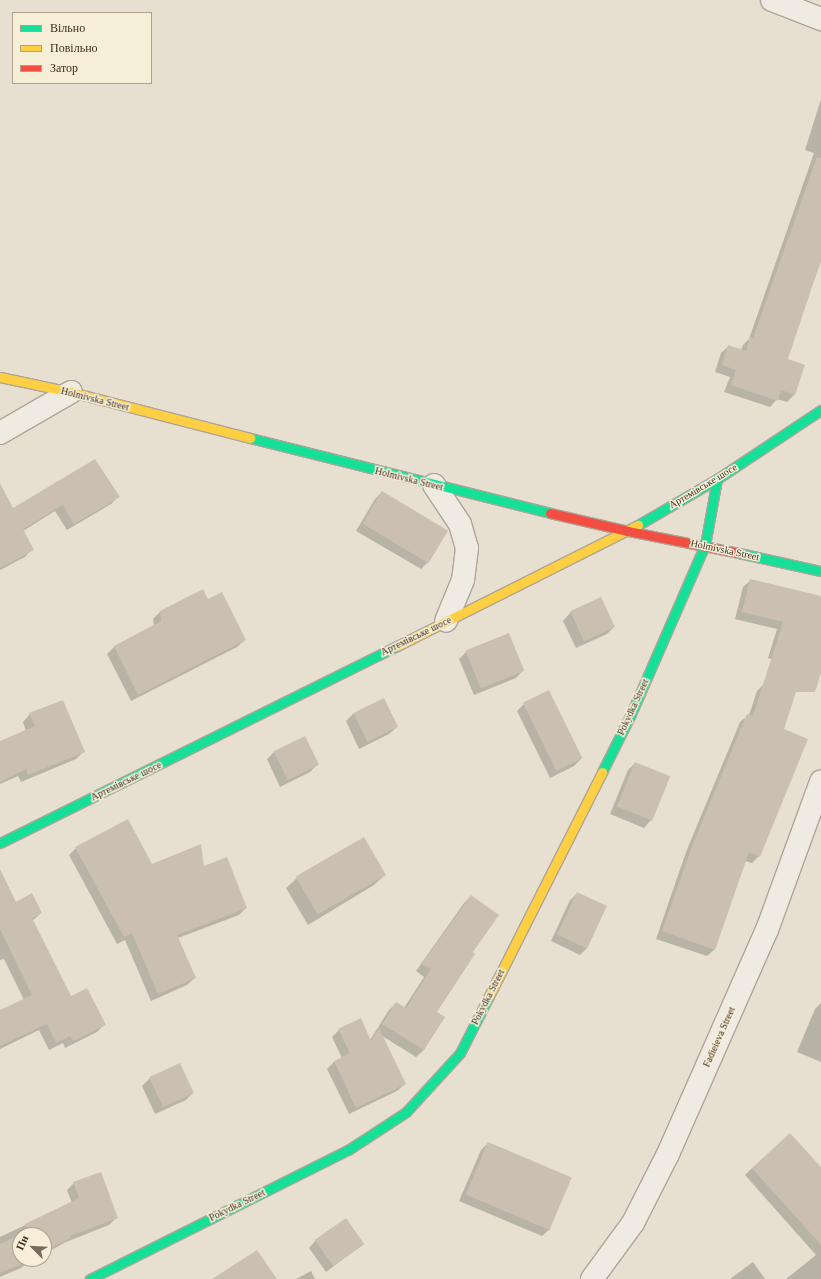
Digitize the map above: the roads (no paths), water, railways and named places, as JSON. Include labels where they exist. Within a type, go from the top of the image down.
[{"type":"street","points":[[772,0],[821,19]]},
{"type":"street","name":"Holmivska Street","points":[[0,377],[71,392],[434,485],[628,531],[705,545],[821,571]]},
{"type":"street","points":[[0,433],[71,392]]},
{"type":"street","name":"Артемівське шосе","points":[[0,843],[628,531],[716,479],[821,410]]},
{"type":"street","name":"Pokydka Street","points":[[90,1279],[348,1150],[406,1112],[460,1053],[631,714],[705,545],[716,479]]},
{"type":"street","points":[[434,485],[460,524],[467,548],[463,580],[446,621]]},
{"type":"street","name":"Fadieieva Street","points":[[592,1279],[633,1223],[668,1154],[767,930],[821,782]]}]
